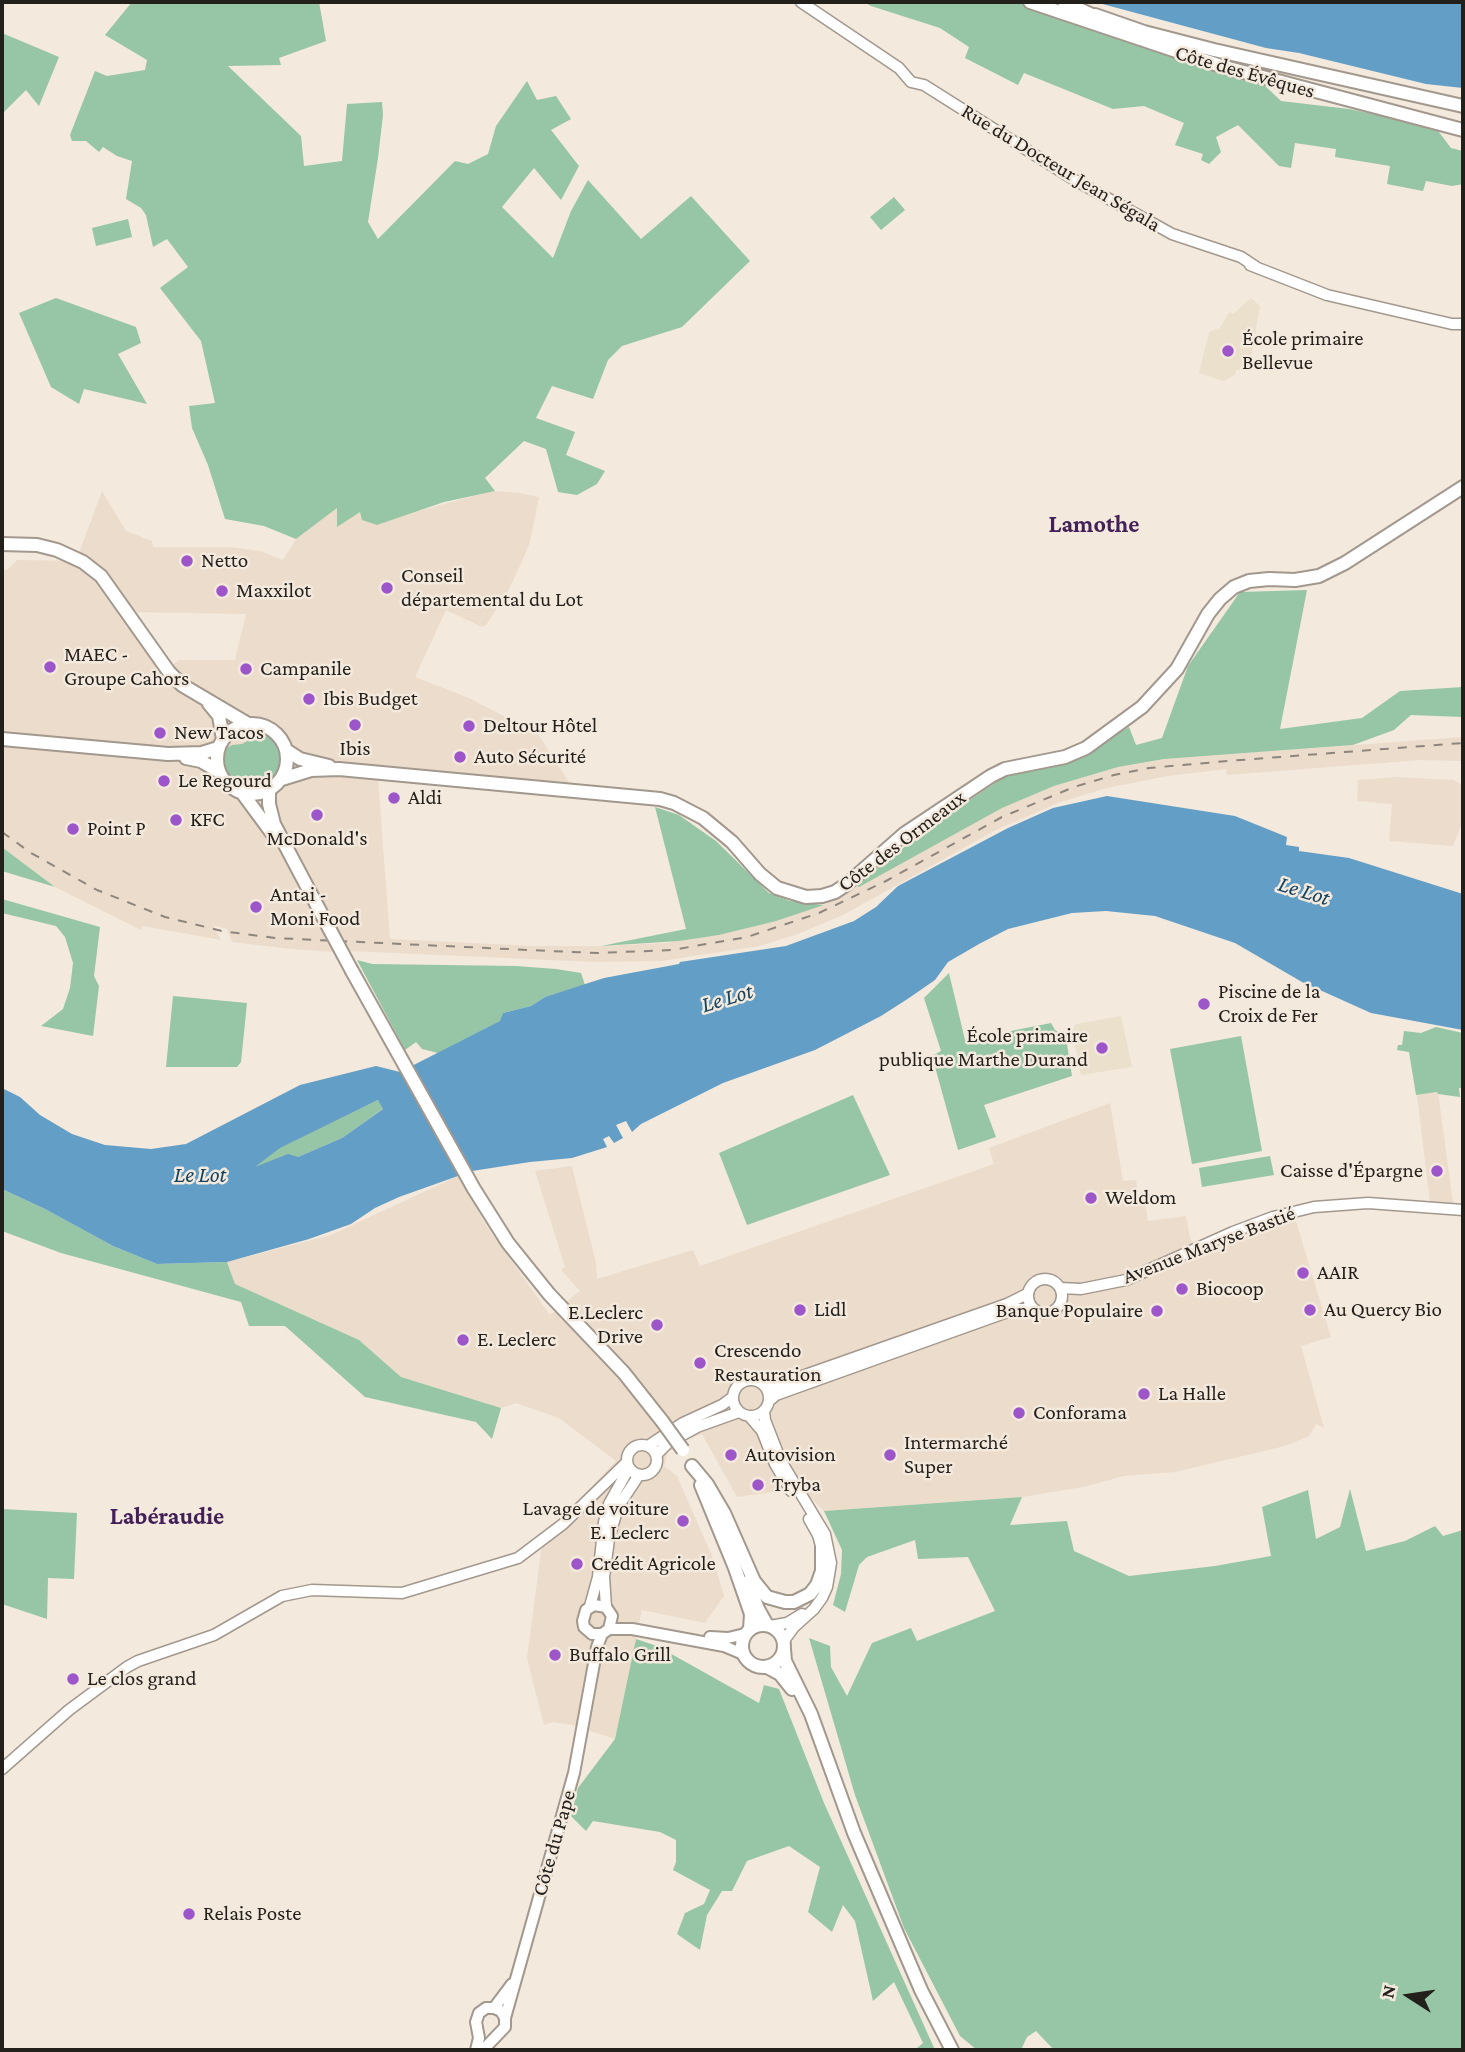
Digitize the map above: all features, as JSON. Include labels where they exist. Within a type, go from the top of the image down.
[{"type":"main road","name":"Côte des Évêques","points":[[1030,2],[1222,66],[1463,130]]},
{"type":"main road","points":[[1051,2],[1144,32],[1214,50],[1463,106]]},
{"type":"main road","points":[[1064,2],[1093,15]]},
{"type":"main road","name":"Côte des Ormeaux","points":[[282,779],[311,770],[339,769],[660,799],[703,818],[732,842],[760,874],[778,888],[806,897],[822,896],[847,884],[904,834],[991,776],[1005,769],[1054,761],[1086,748],[1142,707],[1177,669],[1220,599],[1234,587],[1249,581],[1295,580],[1319,576],[1345,563],[1463,487]]},
{"type":"main road","points":[[2,544],[37,545],[67,553],[83,562],[101,576],[169,672],[182,685],[248,724],[265,726],[274,732],[286,750],[286,768],[282,779],[269,790],[243,794]]},
{"type":"main road","points":[[2,550],[55,557],[78,568],[113,592]]},
{"type":"main road","points":[[204,698],[222,724],[221,743],[216,759],[218,771]]},
{"type":"main road","points":[[168,754],[202,753],[221,743],[230,732],[248,724]]},
{"type":"main road","points":[[2,739],[168,754],[201,761],[218,771],[228,785],[243,794],[298,870]]},
{"type":"main road","name":"Côte des Ormeaux","points":[[286,750],[300,759],[339,769]]},
{"type":"main road","points":[[269,790],[270,815],[298,870],[388,1038],[474,1189],[524,1264],[624,1373],[683,1450],[720,1514],[758,1609],[769,1626]]},
{"type":"main road","points":[[692,1466],[708,1484],[754,1581],[767,1597],[794,1602],[810,1594],[822,1571],[822,1548]]},
{"type":"main road","points":[[692,1466],[735,1568],[751,1614],[741,1647],[743,1654],[751,1664],[767,1667],[780,1674],[797,1697],[833,1791],[854,1833]]},
{"type":"main road","points":[[743,1654],[724,1646],[632,1629],[588,1631],[583,1615],[590,1606],[598,1604],[633,1623],[718,1638],[728,1638],[757,1625],[777,1630],[784,1646],[785,1661],[811,1714],[854,1833],[921,1990],[952,2050]]},
{"type":"main road","points":[[605,1632],[609,1611]]},
{"type":"main road","name":"Côte du Pape","points":[[586,1709],[590,1646],[588,1631]]},
{"type":"main road","name":"Côte du Pape","points":[[505,2018],[573,1773],[597,1647],[605,1632]]},
{"type":"main road","points":[[767,1667],[777,1661],[784,1646]]},
{"type":"main road","name":"Côte du Pape","points":[[494,2008],[517,1976]]},
{"type":"main road","points":[[476,2050],[479,2013],[486,2008],[494,2008],[501,2011],[505,2018],[505,2027],[483,2050]]},
{"type":"main road","points":[[477,2028],[485,2037],[495,2037]]},
{"type":"street","name":"Rue du Docteur Jean Ségala","points":[[801,2],[899,68],[911,82],[924,85],[1073,179],[1172,234],[1241,257],[1256,267],[1327,295],[1452,324],[1463,324]]},
{"type":"street","name":"Avenue Maryse Bastié","points":[[1061,1293],[1126,1280],[1233,1232],[1273,1217],[1314,1207],[1368,1203],[1463,1210]]},
{"type":"street","name":"Avenue Maryse Bastié","points":[[764,1385],[774,1386],[787,1382],[1007,1304],[1027,1294],[1031,1286],[1041,1279],[1054,1281],[1061,1293],[1058,1308],[1052,1312],[1044,1314],[1033,1309],[1009,1312],[776,1395],[767,1406]]},
{"type":"street","points":[[1027,1294],[1033,1309]]},
{"type":"street","points":[[590,1606],[598,1577],[604,1522],[609,1504],[628,1465],[632,1448],[648,1446],[688,1421],[723,1405],[733,1397],[736,1387],[745,1381],[755,1380],[764,1385],[769,1395],[765,1420],[781,1461],[825,1534],[831,1563],[827,1587],[822,1598],[794,1628],[784,1646]]},
{"type":"street","points":[[733,1397],[739,1412],[750,1417],[762,1431],[775,1464],[811,1522],[822,1548],[824,1574],[815,1599],[797,1618],[769,1626]]},
{"type":"street","points":[[750,1417],[767,1406]]},
{"type":"street","points":[[609,1611],[604,1577],[608,1542],[618,1507],[639,1475],[653,1470],[656,1455],[668,1443],[697,1427],[739,1412]]},
{"type":"street","points":[[648,1446],[656,1455]]},
{"type":"street","points":[[628,1465],[639,1475]]},
{"type":"street","points":[[2,1769],[69,1710],[138,1661],[214,1635],[282,1596],[312,1590],[402,1592],[518,1558],[563,1524],[628,1465]]},
{"type":"shaded area","name":"École primaire Bellevue","points":[[1251,298],[1260,306],[1249,369],[1236,370],[1236,374],[1224,381],[1199,373],[1209,332],[1220,328],[1229,312],[1233,314]]},
{"type":"shaded area","points":[[102,491],[126,531],[152,541],[153,547],[231,547],[260,551],[283,560],[296,539],[338,507],[360,512],[377,525],[492,491],[539,497],[530,542],[523,559],[508,591],[486,625],[482,627],[446,610],[415,677],[469,698],[538,734],[572,787],[377,765],[390,939],[535,946],[601,946],[666,943],[719,935],[824,905],[1002,808],[1054,786],[1118,767],[1165,759],[1463,737],[1463,761],[1420,760],[1227,775],[1226,769],[1168,776],[1107,788],[1058,803],[996,830],[843,915],[798,934],[760,946],[661,961],[596,962],[350,951],[342,938],[329,938],[336,952],[232,942],[227,929],[213,925],[221,940],[143,926],[141,930],[55,887],[2,847],[2,570],[7,570],[17,560],[76,561]],"holes":[[[128,612],[246,614],[235,660],[179,660],[166,670]]]},
{"type":"shaded area","points":[[1397,777],[1453,780],[1463,785],[1463,821],[1453,846],[1389,841],[1392,804],[1357,801],[1358,780]]},
{"type":"shaded area","name":"École primaire publique Marthe Durand","points":[[1121,1016],[1132,1067],[1081,1075],[1072,1030],[1076,1024]]},
{"type":"shaded area","points":[[1438,1092],[1453,1203],[1430,1202],[1417,1095]]},
{"type":"shaded area","points":[[1110,1103],[1123,1181],[1136,1180],[1139,1198],[1144,1197],[1148,1221],[1186,1216],[1190,1238],[1201,1252],[1295,1218],[1331,1337],[1301,1346],[1324,1428],[1316,1424],[1309,1436],[1285,1446],[1175,1472],[1124,1476],[1083,1487],[1022,1497],[824,1511],[801,1488],[737,1497],[702,1434],[687,1439],[668,1452],[664,1466],[677,1476],[712,1556],[724,1596],[705,1623],[642,1610],[615,1739],[572,1725],[553,1722],[544,1725],[527,1658],[543,1537],[616,1461],[559,1418],[516,1403],[501,1408],[401,1377],[359,1340],[235,1284],[227,1262],[331,1235],[458,1176],[487,1227],[550,1315],[580,1291],[561,1270],[565,1267],[535,1171],[572,1166],[596,1263],[597,1279],[693,1250],[700,1266],[994,1164],[989,1148]]},
{"type":"green space","points":[[132,2],[319,2],[326,41],[279,58],[281,65],[228,66],[301,136],[304,166],[342,161],[347,104],[382,102],[378,158],[368,222],[378,239],[455,161],[468,164],[488,154],[496,126],[527,81],[537,100],[556,96],[571,119],[551,130],[579,166],[561,200],[534,168],[502,207],[553,258],[571,211],[588,180],[641,239],[691,196],[750,261],[682,327],[622,346],[608,360],[593,399],[552,386],[536,418],[575,432],[566,455],[605,471],[597,484],[577,495],[558,492],[546,449],[524,441],[485,478],[495,491],[444,502],[377,525],[362,520],[360,512],[337,527],[337,508],[296,539],[264,526],[225,519],[208,465],[192,428],[189,406],[215,403],[201,341],[160,288],[188,267],[167,239],[153,247],[146,215],[141,208],[126,199],[132,161],[103,147],[99,152],[86,141],[72,141],[70,135],[95,71],[107,76],[145,70],[147,60],[105,35]]},
{"type":"green space","points":[[864,2],[1022,2],[1054,18],[1192,64],[1263,84],[1281,101],[1349,109],[1435,127],[1451,148],[1463,151],[1463,184],[1452,186],[1426,181],[1423,191],[1387,184],[1390,166],[1335,157],[1336,149],[1295,143],[1291,168],[1279,166],[1238,125],[1216,137],[1221,152],[1209,164],[1201,160],[1203,154],[1175,145],[1184,123],[1144,106],[1113,109],[1024,73],[1018,85],[965,58],[969,47],[940,28]]},
{"type":"green space","points":[[2,33],[59,57],[39,106],[26,90],[2,114]]},
{"type":"green space","points":[[894,197],[905,210],[881,230],[870,217]]},
{"type":"green space","points":[[128,219],[132,237],[96,246],[92,228]]},
{"type":"green space","points":[[56,298],[136,327],[141,343],[118,354],[147,404],[84,389],[79,404],[51,387],[19,313]]},
{"type":"green space","points":[[1307,590],[1280,729],[1362,718],[1400,691],[1463,687],[1463,717],[1411,715],[1394,730],[1353,745],[1164,759],[1118,767],[1054,786],[1002,808],[859,887],[856,885],[935,823],[1007,775],[1067,763],[1129,727],[1136,745],[1162,738],[1188,666],[1240,592]]},
{"type":"green space","points":[[267,734],[276,741],[281,752],[279,775],[272,784],[256,792],[234,787],[225,779],[220,769],[220,752],[258,735]]},
{"type":"green space","points":[[655,807],[679,815],[716,841],[769,893],[790,901],[824,905],[776,921],[719,935],[679,941],[601,946],[686,929]]},
{"type":"green space","points":[[2,847],[19,860],[55,887],[2,871]]},
{"type":"green space","points":[[2,899],[100,927],[94,976],[99,986],[93,1036],[41,1026],[63,1009],[70,988],[73,963],[65,937],[56,926],[2,913]]},
{"type":"green space","points":[[357,960],[372,964],[556,969],[581,973],[585,985],[545,997],[531,1006],[503,1013],[501,1021],[438,1053],[422,1049],[416,1042],[405,1050]]},
{"type":"green space","points":[[949,973],[965,1040],[1051,1023],[1055,1030],[1066,1038],[1072,1076],[984,1105],[996,1137],[958,1150],[932,1056],[941,1051],[924,998]]},
{"type":"green space","points":[[173,996],[247,1003],[241,1062],[237,1067],[166,1067]]},
{"type":"green space","points":[[1436,1027],[1463,1033],[1463,1088],[1459,1088],[1460,1097],[1437,1092],[1416,1095],[1409,1052],[1397,1050],[1398,1045],[1402,1045],[1404,1031],[1421,1033]]},
{"type":"green space","points":[[1241,1036],[1262,1151],[1192,1164],[1170,1049]]},
{"type":"green space","points":[[853,1095],[890,1175],[747,1225],[719,1153]]},
{"type":"green space","points":[[378,1100],[384,1108],[342,1138],[298,1157],[252,1169],[279,1148]]},
{"type":"green space","points":[[1270,1156],[1274,1175],[1202,1187],[1199,1168]]},
{"type":"green space","points":[[2,1189],[113,1246],[157,1264],[227,1262],[235,1284],[359,1340],[401,1377],[501,1408],[492,1439],[476,1422],[365,1397],[285,1326],[249,1326],[241,1302],[61,1253],[2,1231]]},
{"type":"green space","points":[[1350,1489],[1366,1551],[1405,1541],[1435,1526],[1443,1536],[1463,1530],[1463,2050],[1054,2050],[1036,2031],[1027,2037],[1021,2050],[977,2050],[960,2036],[904,1928],[855,1795],[809,1638],[830,1646],[831,1667],[847,1696],[872,1643],[911,1628],[917,1641],[995,1611],[968,1557],[918,1559],[915,1540],[867,1557],[859,1565],[845,1612],[833,1605],[841,1574],[842,1550],[824,1511],[1022,1497],[1010,1525],[1067,1521],[1074,1551],[1129,1576],[1271,1556],[1262,1507],[1308,1490],[1316,1539],[1340,1527]]},
{"type":"green space","points":[[2,1509],[77,1513],[74,1579],[48,1578],[47,1619],[2,1604]]},
{"type":"green space","points":[[636,1639],[657,1646],[759,1703],[764,1685],[779,1689],[824,1803],[935,2050],[918,2050],[923,2043],[894,1982],[873,2001],[855,1921],[843,1905],[832,1932],[808,1912],[820,1867],[789,1846],[747,1861],[732,1891],[722,1891],[707,1915],[700,1950],[677,1934],[685,1913],[704,1904],[710,1890],[673,1870],[676,1862],[676,1840],[660,1832],[593,1821],[586,1831],[571,1816],[578,1788],[615,1739]]},
{"type":"water","points":[[1095,2],[1463,2],[1463,88],[1426,84],[1299,53],[1266,48]]},
{"type":"water","name":"Le Lot","points":[[1107,796],[1235,816],[1287,837],[1286,845],[1299,847],[1299,851],[1349,858],[1463,894],[1463,1030],[1371,1013],[1302,982],[1235,943],[1155,916],[1106,911],[1072,913],[1008,929],[979,944],[948,962],[935,980],[909,998],[881,1016],[815,1050],[723,1083],[641,1124],[632,1132],[626,1121],[616,1125],[623,1138],[614,1143],[609,1136],[603,1139],[607,1147],[572,1158],[472,1171],[399,1197],[375,1208],[351,1224],[227,1262],[157,1264],[113,1246],[2,1189],[2,1088],[20,1097],[40,1115],[72,1134],[105,1145],[151,1149],[186,1144],[300,1085],[376,1066],[400,1072],[500,1021],[503,1013],[531,1006],[545,997],[604,978],[680,962],[786,946],[854,921],[876,907],[898,886],[1008,828],[1053,808]],"holes":[[[378,1100],[383,1109],[342,1138],[298,1157],[288,1154],[255,1167],[280,1148]]]},
{"type":"railway","points":[[2,832],[31,853],[97,890],[165,917],[222,931],[275,938],[597,953],[672,950],[747,937],[819,913],[886,881],[1002,817],[1074,787],[1114,775],[1149,768],[1463,743]]},
{"type":"place","name":"École primaire Bellevue","points":[[1228,351]]},
{"type":"place","name":"Netto","points":[[187,561]]},
{"type":"place","name":"Conseil départemental du Lot","points":[[387,588]]},
{"type":"place","name":"Maxxilot","points":[[222,591]]},
{"type":"place","name":"MAEC - Groupe Cahors","points":[[50,667]]},
{"type":"place","name":"Campanile","points":[[246,669]]},
{"type":"place","name":"Ibis Budget","points":[[309,699]]},
{"type":"place","name":"Ibis","points":[[355,725]]},
{"type":"place","name":"Deltour Hôtel","points":[[469,726]]},
{"type":"place","name":"New Tacos","points":[[160,733]]},
{"type":"place","name":"Auto Sécurité","points":[[460,757]]},
{"type":"place","name":"Le Regourd","points":[[164,781]]},
{"type":"place","name":"Aldi","points":[[394,798]]},
{"type":"place","name":"McDonald's","points":[[317,815]]},
{"type":"place","name":"KFC","points":[[176,820]]},
{"type":"place","name":"Point P","points":[[73,829]]},
{"type":"place","name":"Antai - Moni Food","points":[[256,907]]},
{"type":"place","name":"Piscine de la Croix de Fer","points":[[1204,1004]]},
{"type":"place","name":"École primaire publique Marthe Durand","points":[[1102,1048]]},
{"type":"place","name":"Caisse d'Épargne","points":[[1437,1171]]},
{"type":"place","name":"Weldom","points":[[1091,1198]]},
{"type":"place","name":"AAIR","points":[[1303,1273]]},
{"type":"place","name":"Biocoop","points":[[1182,1289]]},
{"type":"place","name":"Lidl","points":[[800,1310]]},
{"type":"place","name":"Au Quercy Bio","points":[[1310,1310]]},
{"type":"place","name":"Banque Populaire","points":[[1157,1311]]},
{"type":"place","name":"E.Leclerc Drive","points":[[657,1325]]},
{"type":"place","name":"E. Leclerc","points":[[463,1340]]},
{"type":"place","name":"Crescendo Restauration","points":[[700,1363]]},
{"type":"place","name":"La Halle","points":[[1144,1394]]},
{"type":"place","name":"Conforama","points":[[1019,1413]]},
{"type":"place","name":"Autovision","points":[[731,1455]]},
{"type":"place","name":"Intermarché Super","points":[[890,1455]]},
{"type":"place","name":"Tryba","points":[[758,1485]]},
{"type":"place","name":"Lavage de voiture E. Leclerc","points":[[683,1521]]},
{"type":"place","name":"Crédit Agricole","points":[[577,1564]]},
{"type":"place","name":"Buffalo Grill","points":[[555,1655]]},
{"type":"place","name":"Le clos grand","points":[[73,1679]]},
{"type":"place","name":"Relais Poste","points":[[189,1914]]},
{"type":"district","name":"Lamothe","points":[[1094,525]]},
{"type":"district","name":"Labéraudie","points":[[167,1517]]}]
